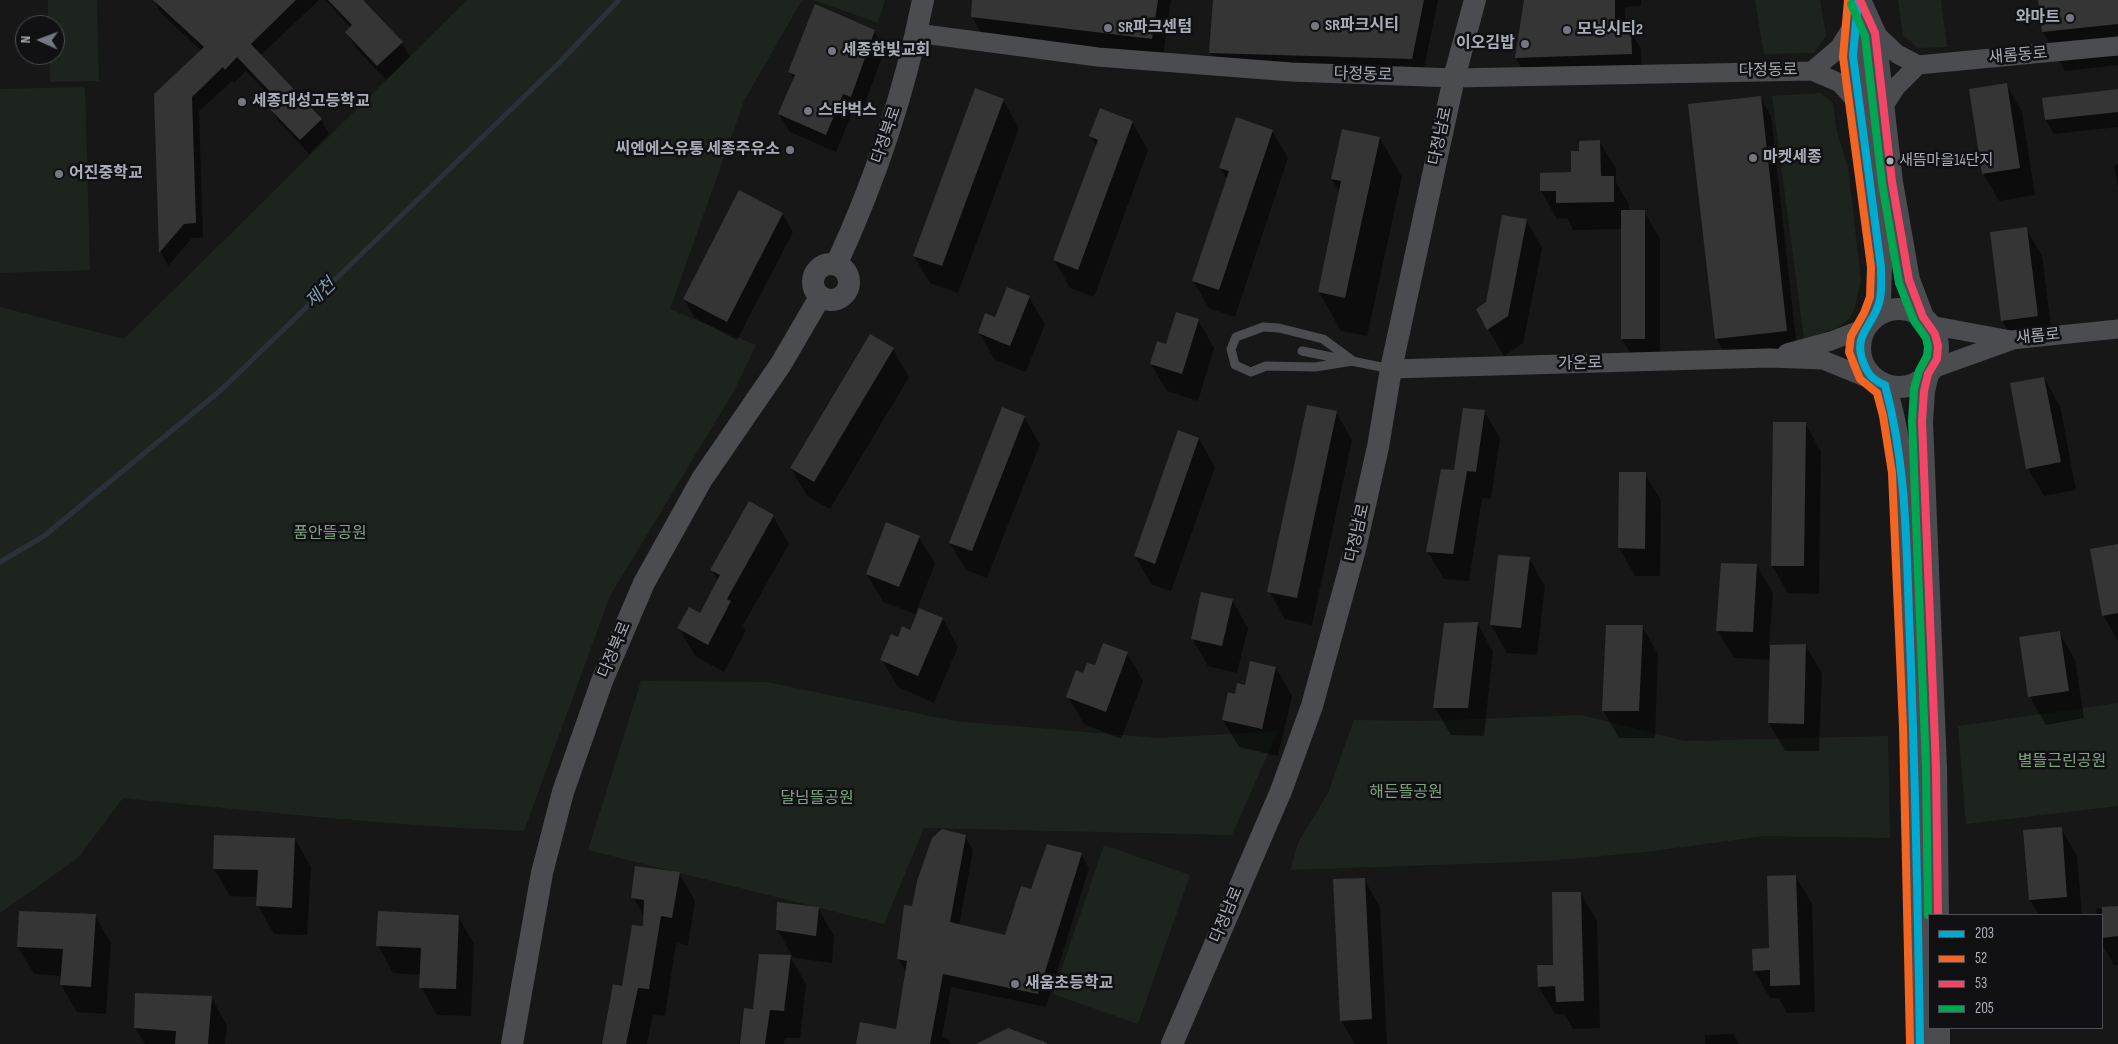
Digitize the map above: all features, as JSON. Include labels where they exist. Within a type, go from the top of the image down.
[{"type":"street","name":"다정북로","points":[[512,1044],[542,873],[563,792],[602,681],[644,583],[702,479],[781,364],[820,297],[812,283],[816,272],[825,265],[836,265],[856,223],[904,85],[923,0]]},
{"type":"street","name":"다정남로","points":[[1172,1044],[1281,791],[1312,706],[1355,549],[1378,447],[1391,369],[1454,78],[1475,0]]},
{"type":"street","points":[[1858,7],[1875,33],[1896,54],[1918,66],[1896,87],[1883,107]]},
{"type":"street","points":[[1858,7],[1838,48],[1812,71],[1840,83],[1860,106]]},
{"type":"street","points":[[1858,7],[1853,56],[1881,267],[1880,299],[1860,339],[1859,352],[1862,363],[1881,383],[1895,416],[1903,468],[1916,771],[1920,1044]]},
{"type":"street","name":"다정동로","points":[[916,33],[1098,57],[1291,72],[1454,78],[1812,71]]},
{"type":"street","points":[[1875,33],[1892,182],[1909,280],[1926,321],[1935,334],[1938,346],[1937,359],[1930,372],[1924,391],[1922,421],[1936,768],[1938,914]]},
{"type":"street","name":"새롬동로","points":[[1918,66],[2118,46]]},
{"type":"street","points":[[1769,358],[1831,341],[1869,323],[1884,312],[1894,309],[1904,309],[1926,321]]},
{"type":"street","name":"새롬로","points":[[1926,321],[2011,340],[2118,329]]},
{"type":"street","points":[[1769,358],[1823,360],[1881,383],[1906,387],[1915,384],[1930,372],[2011,340]]},
{"type":"street","name":"가온로","points":[[1391,369],[1769,358]]},
{"type":"street","points":[[1939,1029],[1939,1044]]},
{"type":"lane","points":[[1263,327],[1279,328],[1322,339],[1354,361],[1315,367],[1266,366],[1250,372],[1235,364],[1232,349],[1236,337],[1250,330],[1263,327]]},
{"type":"lane","points":[[1302,351],[1391,369]]},
{"type":"green space","points":[[48,0],[97,0],[99,81],[50,82],[49,65],[65,65],[65,15],[48,15]]},
{"type":"green space","name":"품안뜰공원","points":[[467,0],[802,0],[744,101],[670,309],[756,345],[734,391],[610,596],[524,831],[373,822],[123,798],[78,858],[0,913],[0,307],[124,339]]},
{"type":"green space","points":[[814,0],[885,0],[878,23]]},
{"type":"green space","points":[[1755,0],[1820,0],[1826,36],[1814,53],[1764,54]]},
{"type":"green space","points":[[1898,0],[1941,0],[1947,47],[1918,48],[1903,35]]},
{"type":"green space","points":[[85,87],[90,270],[0,273],[0,89]]},
{"type":"green space","points":[[1821,93],[1833,103],[1837,132],[1848,167],[1861,280],[1855,307],[1850,318],[1837,328],[1804,339],[1772,96]]},
{"type":"green space","name":"달님뜰공원","points":[[641,681],[767,682],[954,721],[1159,738],[1278,731],[1232,835],[924,828],[884,924],[588,850]]},
{"type":"green space","name":"별뜰근린공원","points":[[2118,703],[2118,806],[1966,824],[1958,726]]},
{"type":"green space","name":"해든뜰공원","points":[[1582,715],[1685,741],[1888,736],[1890,838],[1765,836],[1645,852],[1549,861],[1290,870],[1298,843],[1328,793],[1354,720],[1423,721]]},
{"type":"green space","points":[[1104,845],[1190,875],[1138,1024],[1053,994]]},
{"type":"building","points":[[153,0],[296,0],[251,44],[322,119],[300,140],[270,109],[279,101],[237,57],[225,70],[223,67],[192,97],[196,223],[184,224],[159,253],[154,94],[204,47]]},
{"type":"building","points":[[328,0],[363,0],[403,42],[377,66],[345,32],[352,25]]},
{"type":"building","name":"SR파크센텀","points":[[972,0],[1158,0],[1152,39],[971,17]]},
{"type":"building","name":"SR파크시티","points":[[1213,0],[1424,0],[1412,59],[1209,53]]},
{"type":"building","name":"모닝시티2","points":[[1524,0],[1615,0],[1615,30],[1631,29],[1632,54],[1515,58]]},
{"type":"building","points":[[2038,0],[2118,0],[2118,24],[2042,32]]},
{"type":"building","name":"세종한빛교회","points":[[815,4],[875,30],[851,97],[843,94],[826,135],[778,114],[795,75],[788,72]]},
{"type":"building","points":[[2007,83],[2020,168],[1982,174],[1969,89]]},
{"type":"building","points":[[975,88],[1004,99],[942,266],[913,256]]},
{"type":"building","points":[[2118,89],[2118,112],[2045,120],[2042,98]]},
{"type":"building","points":[[1761,96],[1787,331],[1715,339],[1688,104]]},
{"type":"building","points":[[1100,108],[1133,121],[1078,270],[1053,260],[1098,140],[1089,136]]},
{"type":"building","points":[[1236,117],[1273,130],[1219,290],[1192,281],[1229,171],[1219,168]]},
{"type":"building","points":[[1342,129],[1380,137],[1345,298],[1318,292],[1341,181],[1331,179]]},
{"type":"building","points":[[1600,140],[1601,176],[1614,176],[1614,202],[1556,203],[1556,191],[1540,191],[1540,173],[1571,172],[1571,151],[1579,151],[1579,141]]},
{"type":"building","points":[[739,190],[783,213],[727,322],[683,299]]},
{"type":"building","points":[[1621,210],[1645,210],[1645,339],[1621,339]]},
{"type":"building","points":[[1502,215],[1527,219],[1508,316],[1487,330],[1476,309],[1486,302]]},
{"type":"building","points":[[2027,227],[2038,316],[2001,321],[1990,232]]},
{"type":"building","points":[[1007,287],[1030,296],[1010,346],[978,333],[985,313],[995,317]]},
{"type":"building","points":[[1176,312],[1199,319],[1182,374],[1150,364],[1157,341],[1166,344]]},
{"type":"building","points":[[870,334],[894,348],[814,482],[790,468]]},
{"type":"building","points":[[2044,377],[2061,462],[2026,469],[2010,383]]},
{"type":"building","points":[[1307,405],[1337,411],[1297,598],[1267,592]]},
{"type":"building","points":[[1002,407],[1025,416],[972,551],[949,543]]},
{"type":"building","points":[[1463,408],[1485,410],[1476,472],[1467,471],[1453,554],[1426,552],[1441,469],[1454,470]]},
{"type":"building","points":[[1773,422],[1806,422],[1804,566],[1771,566]]},
{"type":"building","points":[[1178,430],[1199,438],[1155,564],[1134,556]]},
{"type":"building","points":[[1619,472],[1646,472],[1645,549],[1618,548]]},
{"type":"building","points":[[749,501],[774,515],[727,599],[731,601],[708,645],[677,628],[689,607],[700,613],[720,575],[710,570]]},
{"type":"building","points":[[886,522],[920,536],[899,587],[866,574]]},
{"type":"building","points":[[2118,544],[2118,613],[2102,616],[2090,549]]},
{"type":"building","points":[[1498,555],[1530,557],[1521,628],[1490,625]]},
{"type":"building","points":[[1721,563],[1757,564],[1753,632],[1716,631]]},
{"type":"building","points":[[1201,592],[1233,599],[1222,646],[1191,639]]},
{"type":"building","points":[[919,608],[943,618],[918,676],[880,660],[891,634],[898,637],[902,626],[910,630]]},
{"type":"building","points":[[1478,622],[1468,708],[1433,708],[1444,623]]},
{"type":"building","points":[[1606,625],[1643,625],[1639,711],[1602,711]]},
{"type":"building","points":[[2060,631],[2069,691],[2028,697],[2019,637]]},
{"type":"building","points":[[1103,643],[1128,652],[1106,712],[1066,697],[1076,670],[1083,673],[1087,663],[1095,665]]},
{"type":"building","points":[[1806,644],[1804,724],[1768,723],[1770,645]]},
{"type":"building","points":[[1250,661],[1276,667],[1262,729],[1222,720],[1228,692],[1235,694],[1237,683],[1245,685]]},
{"type":"building","points":[[2062,827],[2067,897],[2029,900],[2023,830]]},
{"type":"building","points":[[942,829],[966,835],[950,922],[1005,935],[1021,886],[1031,889],[1047,844],[1082,853],[1038,994],[943,974],[930,1044],[856,1044],[860,1022],[896,1029],[907,961],[897,959],[904,905],[912,906],[917,881],[932,838]]},
{"type":"building","points":[[214,835],[295,838],[292,908],[256,906],[258,870],[213,869]]},
{"type":"building","points":[[635,866],[680,872],[672,918],[661,916],[649,989],[638,988],[626,1044],[602,1044],[613,984],[622,986],[632,925],[643,926],[644,900],[631,898]]},
{"type":"building","points":[[1796,875],[1800,985],[1770,986],[1770,970],[1753,971],[1752,949],[1769,948],[1767,876]]},
{"type":"building","points":[[1365,878],[1372,1019],[1340,1021],[1333,879]]},
{"type":"building","points":[[1552,892],[1581,892],[1584,1001],[1556,1002],[1555,986],[1538,987],[1537,965],[1553,965]]},
{"type":"building","points":[[777,902],[819,907],[816,936],[776,930]]},
{"type":"building","points":[[2118,906],[2118,936],[2103,938],[2102,907]]},
{"type":"building","points":[[19,911],[96,914],[91,987],[60,985],[63,949],[17,947]]},
{"type":"building","points":[[378,911],[459,915],[456,989],[419,988],[421,948],[376,946]]},
{"type":"building","points":[[759,954],[791,955],[784,1011],[770,1010],[765,1044],[740,1044],[744,1008],[753,1009]]},
{"type":"building","points":[[135,993],[212,996],[208,1044],[175,1044],[176,1031],[134,1028]]},
{"type":"building","points":[[1008,1028],[1047,1043],[1047,1044],[976,1044]]},
{"type":"waterway","name":"제천","points":[[0,562],[44,536],[221,390],[558,64],[619,0]]},
{"type":"transit line","name":"52","points":[[1848,0],[1843,57],[1871,267],[1870,297],[1864,313],[1851,336],[1849,352],[1860,379],[1877,393],[1883,416],[1892,473],[1903,727],[1910,1044]]},
{"type":"transit line","name":"203","points":[[1858,0],[1853,56],[1881,267],[1881,295],[1874,316],[1865,330],[1860,345],[1866,368],[1878,382],[1885,385],[1898,448],[1905,512],[1912,691],[1920,1044]]},
{"type":"transit line","name":"53","points":[[1860,0],[1875,33],[1892,182],[1909,280],[1923,317],[1935,334],[1938,346],[1937,359],[1928,374],[1924,391],[1922,421],[1936,768],[1938,914]]},
{"type":"transit line","name":"205","points":[[1851,4],[1865,36],[1882,183],[1899,283],[1914,321],[1926,338],[1928,347],[1927,356],[1919,371],[1914,389],[1912,421],[1926,768],[1928,915]]},
{"type":"place","name":"와마트","points":[[2070,18]]},
{"type":"place","name":"SR파크시티","points":[[1315,26]]},
{"type":"place","name":"SR파크센텀","points":[[1108,28]]},
{"type":"place","name":"모닝시티2","points":[[1567,30]]},
{"type":"place","name":"이오김밥","points":[[1525,44]]},
{"type":"place","name":"세종한빛교회","points":[[832,51]]},
{"type":"place","name":"세종대성고등학교","points":[[242,102]]},
{"type":"place","name":"스타벅스","points":[[808,111]]},
{"type":"place","name":"씨엔에스유통 세종주유소","points":[[790,150]]},
{"type":"place","name":"마켓세종","points":[[1753,158]]},
{"type":"place","name":"새뜸마을14단지","points":[[1890,161]]},
{"type":"place","name":"어진중학교","points":[[59,174]]},
{"type":"place","name":"새움초등학교","points":[[1015,984]]}]
